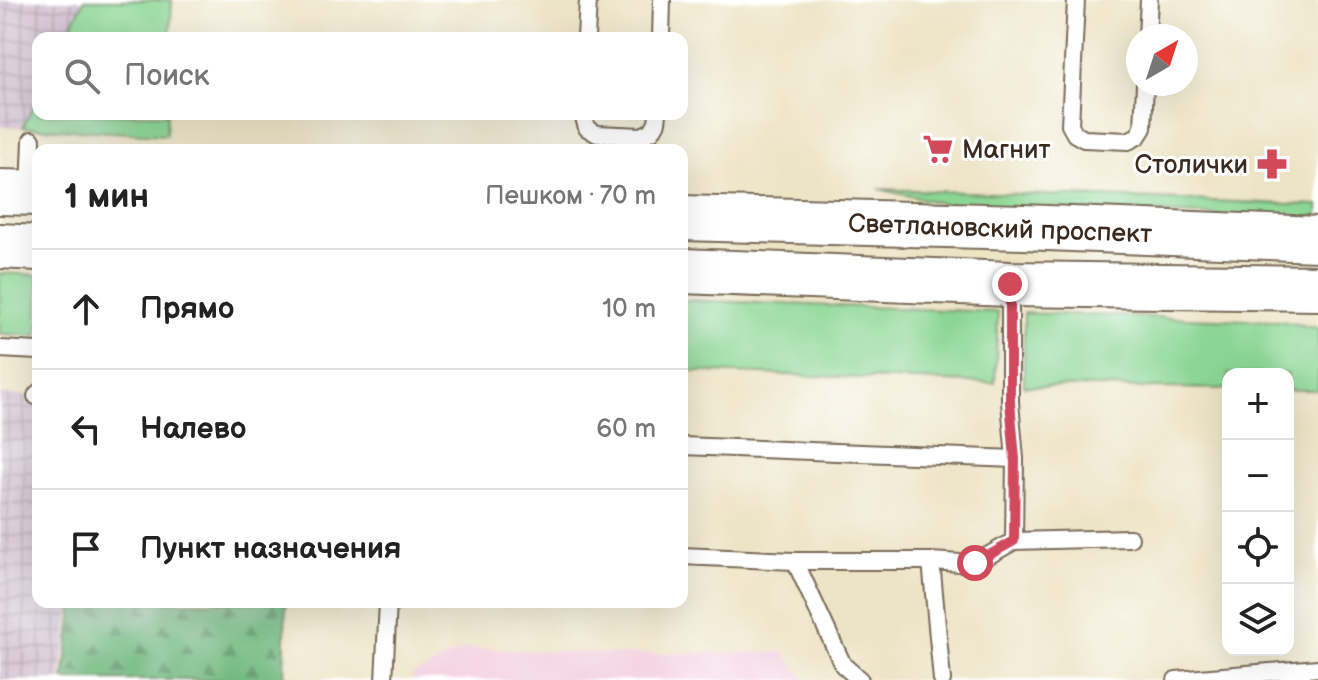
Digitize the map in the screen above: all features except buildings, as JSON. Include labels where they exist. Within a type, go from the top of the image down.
[{"type":"main road","name":"Светлановский проспект","points":[[688,218],[1318,239]]},
{"type":"main road","points":[[0,246],[32,248]]},
{"type":"main road","name":"Светлановский проспект","points":[[688,271],[1010,284],[1318,288]]},
{"type":"lane","points":[[586,32],[588,0]]},
{"type":"lane","points":[[661,32],[662,0]]},
{"type":"lane","points":[[1076,0],[1070,125],[1075,134],[1084,139],[1128,141],[1138,136],[1143,128],[1144,96]]},
{"type":"lane","points":[[1148,24],[1149,0]]},
{"type":"lane","points":[[585,120],[587,128],[597,134],[642,136],[652,131],[657,120]]},
{"type":"lane","points":[[23,193],[32,140]]},
{"type":"lane","points":[[1010,284],[1014,541]]},
{"type":"lane","points":[[0,349],[32,351]]},
{"type":"lane","points":[[688,446],[1015,459]]},
{"type":"lane","points":[[688,556],[968,563],[1014,541],[1130,538]]},
{"type":"lane","points":[[795,561],[843,665],[860,680]]},
{"type":"lane","points":[[931,561],[942,680]]},
{"type":"lane","points":[[384,680],[388,608]]},
{"type":"lane","points":[[1176,680],[1318,668]]},
{"type":"shaded area","points":[[0,0],[84,0],[69,32],[32,32],[32,108],[23,127],[0,127]]},
{"type":"shaded area","points":[[0,395],[32,396],[32,608],[70,608],[61,680],[0,680]]},
{"type":"shaded area","points":[[466,648],[618,654],[784,652],[805,680],[412,680],[412,675]]},
{"type":"green space","points":[[84,0],[172,0],[170,32],[69,32]]},
{"type":"green space","points":[[32,108],[32,120],[167,120],[166,135],[23,127]]},
{"type":"green space","points":[[879,189],[1318,205],[1318,215],[1302,218],[958,207]]},
{"type":"green space","points":[[0,273],[32,275],[32,335],[0,334]]},
{"type":"green space","points":[[688,300],[998,312],[995,383],[688,371]]},
{"type":"green space","points":[[1024,313],[1281,321],[1318,328],[1318,390],[1294,390],[1294,368],[1222,368],[1222,389],[1024,386]]},
{"type":"green space","points":[[73,608],[286,608],[284,680],[64,680]]},
{"type":"place","name":"Магнит","points":[[938,149]]},
{"type":"place","name":"Столички","points":[[1272,164]]},
{"type":"route","points":[[975,563],[1014,541],[1010,284]]}]
